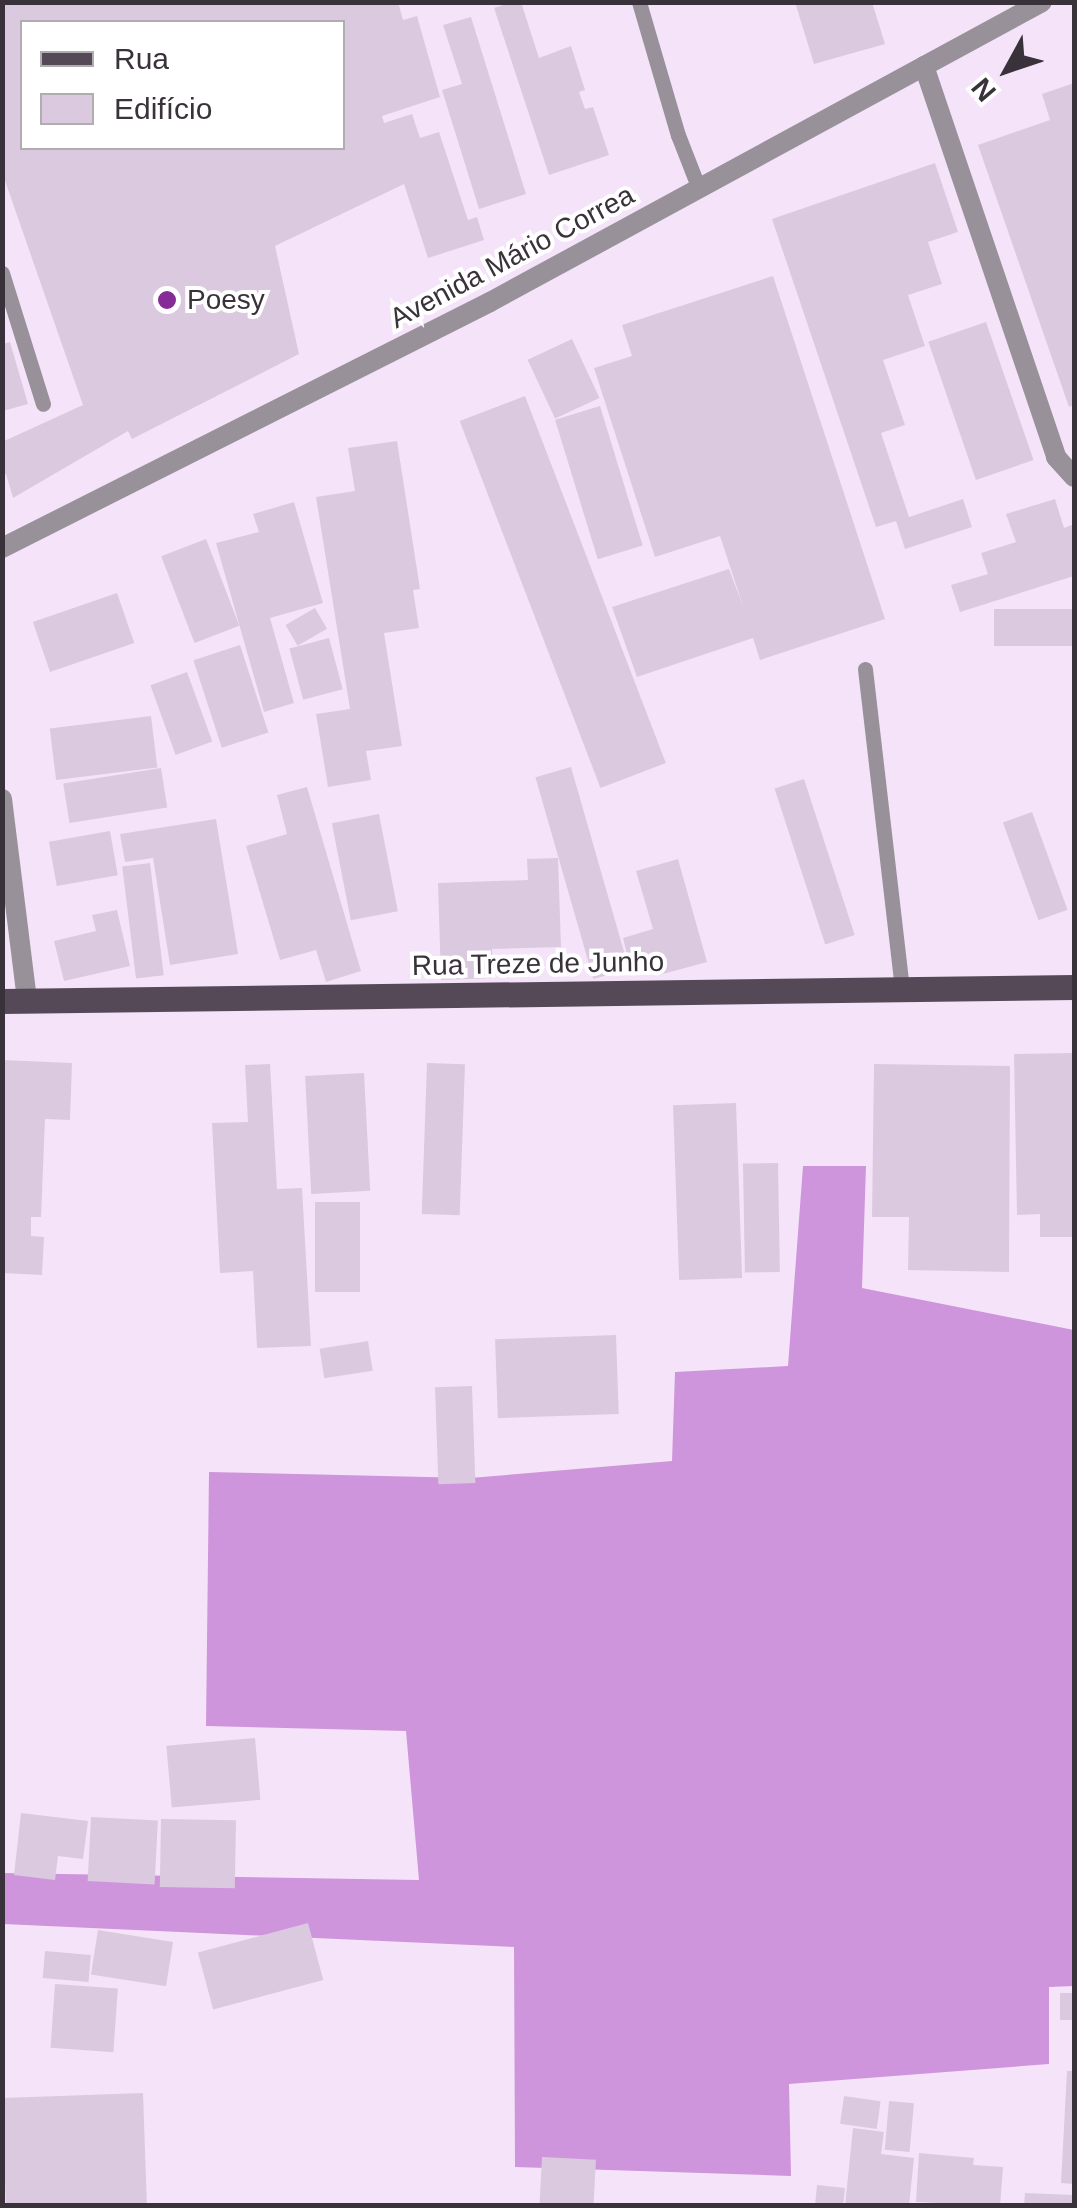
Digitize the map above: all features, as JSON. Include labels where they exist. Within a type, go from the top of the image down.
[{"type":"main road","name":"Rua Treze de Junho","points":[[15,1001],[1074,987]]},
{"type":"street","name":"Avenida Mário Correa","points":[[2,548],[490,302],[1042,2]]},
{"type":"street","points":[[924,66],[1056,457],[1074,478]]},
{"type":"street","points":[[2,799],[15,1001]]},
{"type":"lane","points":[[638,2],[678,135],[699,189]]},
{"type":"lane","points":[[2,273],[43,404]]},
{"type":"lane","points":[[865,669],[902,990]]},
{"type":"shaded area","points":[[803,1166],[866,1166],[862,1288],[1074,1330],[1074,1986],[1049,1987],[1049,2064],[789,2084],[791,2176],[515,2167],[514,1947],[3,1924],[3,1873],[419,1880],[406,1731],[206,1726],[209,1472],[470,1478],[672,1461],[675,1372],[788,1366]]},
{"type":"building","name":"Poesy","points":[[2,2],[398,2],[403,20],[417,16],[440,97],[382,116],[384,123],[412,114],[420,138],[439,132],[468,220],[477,217],[484,240],[428,258],[404,184],[275,246],[299,354],[132,439],[128,431],[13,498],[6,474],[2,475],[2,442],[83,405],[2,172]]},
{"type":"building","points":[[521,2],[539,58],[571,46],[585,90],[579,92],[585,109],[593,107],[609,155],[549,175],[494,8]]},
{"type":"building","points":[[795,2],[872,2],[885,44],[814,64]]},
{"type":"building","points":[[471,17],[526,194],[479,209],[442,90],[462,84],[443,25]]},
{"type":"building","points":[[1074,83],[1074,405],[1069,407],[978,145],[1050,120],[1042,94]]},
{"type":"building","points":[[935,163],[958,232],[928,242],[942,284],[908,295],[925,346],[883,360],[905,425],[881,433],[909,517],[963,499],[972,527],[905,549],[896,521],[876,527],[772,219]]},
{"type":"building","points":[[773,276],[885,619],[760,660],[753,638],[637,677],[612,607],[729,569],[743,606],[720,536],[655,557],[594,368],[632,356],[622,325]]},
{"type":"building","points":[[986,322],[1034,460],[976,480],[928,342]]},
{"type":"building","points":[[572,339],[599,398],[555,419],[528,360]]},
{"type":"building","points":[[10,342],[28,404],[3,411],[3,344]]},
{"type":"building","points":[[525,396],[666,763],[600,788],[460,421]]},
{"type":"building","points":[[600,406],[643,546],[598,559],[555,420]]},
{"type":"building","points":[[397,441],[420,589],[413,590],[419,628],[384,633],[402,746],[366,751],[371,780],[328,787],[316,714],[350,709],[316,497],[355,491],[348,448]]},
{"type":"building","points":[[1055,499],[1064,528],[1074,524],[1074,576],[960,612],[951,585],[988,574],[981,553],[1016,542],[1006,514]]},
{"type":"building","points":[[294,502],[323,603],[270,618],[294,703],[264,712],[216,543],[259,532],[253,514]]},
{"type":"building","points":[[206,539],[239,626],[195,643],[161,556]]},
{"type":"building","points":[[117,593],[134,643],[50,672],[33,622]]},
{"type":"building","points":[[315,608],[327,629],[298,646],[286,625]]},
{"type":"building","points":[[994,609],[1074,609],[1074,646],[994,646]]},
{"type":"building","points":[[329,638],[343,689],[303,700],[289,649]]},
{"type":"building","points":[[240,645],[268,732],[222,748],[193,660]]},
{"type":"building","points":[[187,672],[212,742],[176,755],[150,685]]},
{"type":"building","points":[[151,716],[157,768],[56,780],[50,728]]},
{"type":"building","points":[[571,767],[629,969],[593,979],[535,777]]},
{"type":"building","points":[[161,768],[167,808],[69,823],[63,783]]},
{"type":"building","points":[[804,779],[855,935],[825,945],[775,789]]},
{"type":"building","points":[[307,787],[361,971],[326,982],[316,950],[280,960],[246,846],[287,834],[277,795]]},
{"type":"building","points":[[1032,812],[1068,910],[1038,920],[1003,823]]},
{"type":"building","points":[[379,814],[398,911],[351,920],[332,823]]},
{"type":"building","points":[[216,819],[238,954],[170,965],[153,858],[125,862],[120,834]]},
{"type":"building","points":[[110,831],[118,875],[57,886],[49,842]]},
{"type":"building","points":[[558,858],[561,947],[492,949],[493,978],[441,980],[438,883],[528,880],[527,859]]},
{"type":"building","points":[[678,859],[707,962],[659,975],[656,967],[632,974],[623,938],[653,929],[636,871]]},
{"type":"building","points":[[150,863],[164,975],[136,979],[122,866]]},
{"type":"building","points":[[117,910],[130,966],[64,981],[54,941],[96,931],[92,915]]},
{"type":"building","points":[[1074,1053],[1074,1237],[1040,1237],[1040,1214],[1017,1215],[1014,1054]]},
{"type":"building","points":[[2,1060],[72,1063],[70,1120],[45,1119],[41,1217],[31,1217],[31,1236],[44,1237],[42,1275],[2,1273]]},
{"type":"building","points":[[427,1063],[465,1064],[460,1215],[422,1214]]},
{"type":"building","points":[[270,1064],[277,1189],[302,1188],[311,1346],[257,1348],[253,1271],[220,1273],[212,1123],[248,1122],[245,1065]]},
{"type":"building","points":[[874,1064],[1010,1066],[1009,1272],[908,1270],[909,1217],[872,1217]]},
{"type":"building","points":[[364,1073],[370,1191],[311,1194],[305,1076]]},
{"type":"building","points":[[736,1103],[742,1278],[679,1280],[673,1105]]},
{"type":"building","points":[[778,1163],[780,1272],[745,1273],[743,1164]]},
{"type":"building","points":[[315,1202],[360,1202],[360,1292],[315,1292]]},
{"type":"building","points":[[616,1335],[619,1414],[498,1418],[495,1339]]},
{"type":"building","points":[[368,1341],[373,1371],[324,1378],[320,1349]]},
{"type":"building","points":[[472,1386],[475,1483],[438,1484],[435,1387]]},
{"type":"building","points":[[255,1738],[260,1800],[172,1808],[166,1746]]},
{"type":"building","points":[[21,1813],[88,1821],[83,1859],[58,1856],[55,1880],[14,1875]]},
{"type":"building","points":[[91,1817],[158,1821],[155,1884],[88,1881]]},
{"type":"building","points":[[161,1819],[236,1820],[235,1888],[160,1887]]},
{"type":"building","points":[[308,1923],[323,1980],[213,2009],[198,1953]]},
{"type":"building","points":[[98,1930],[173,1942],[166,1986],[91,1974]]},
{"type":"building","points":[[45,1951],[91,1955],[88,1982],[43,1978]]},
{"type":"building","points":[[55,1984],[118,1988],[113,2052],[51,2048]]},
{"type":"building","points":[[1060,1993],[1074,1993],[1074,2020],[1060,2020]]},
{"type":"building","points":[[1067,2071],[1074,2071],[1074,2184],[1061,2183]]},
{"type":"building","points":[[143,2093],[147,2206],[6,2206],[2,2098]]},
{"type":"building","points":[[844,2096],[881,2101],[877,2129],[840,2124]]},
{"type":"building","points":[[889,2101],[914,2103],[910,2152],[885,2150]]},
{"type":"building","points":[[853,2128],[884,2132],[881,2154],[914,2158],[909,2206],[845,2206]]},
{"type":"building","points":[[919,2153],[974,2158],[973,2165],[1003,2167],[1000,2206],[916,2202]]},
{"type":"building","points":[[542,2157],[596,2160],[594,2206],[539,2206]]},
{"type":"building","points":[[817,2185],[845,2188],[843,2206],[815,2206]]},
{"type":"building","points":[[1025,2193],[1074,2195],[1074,2206],[1024,2206]]},
{"type":"place","name":"Poesy","points":[[167,300]]}]
